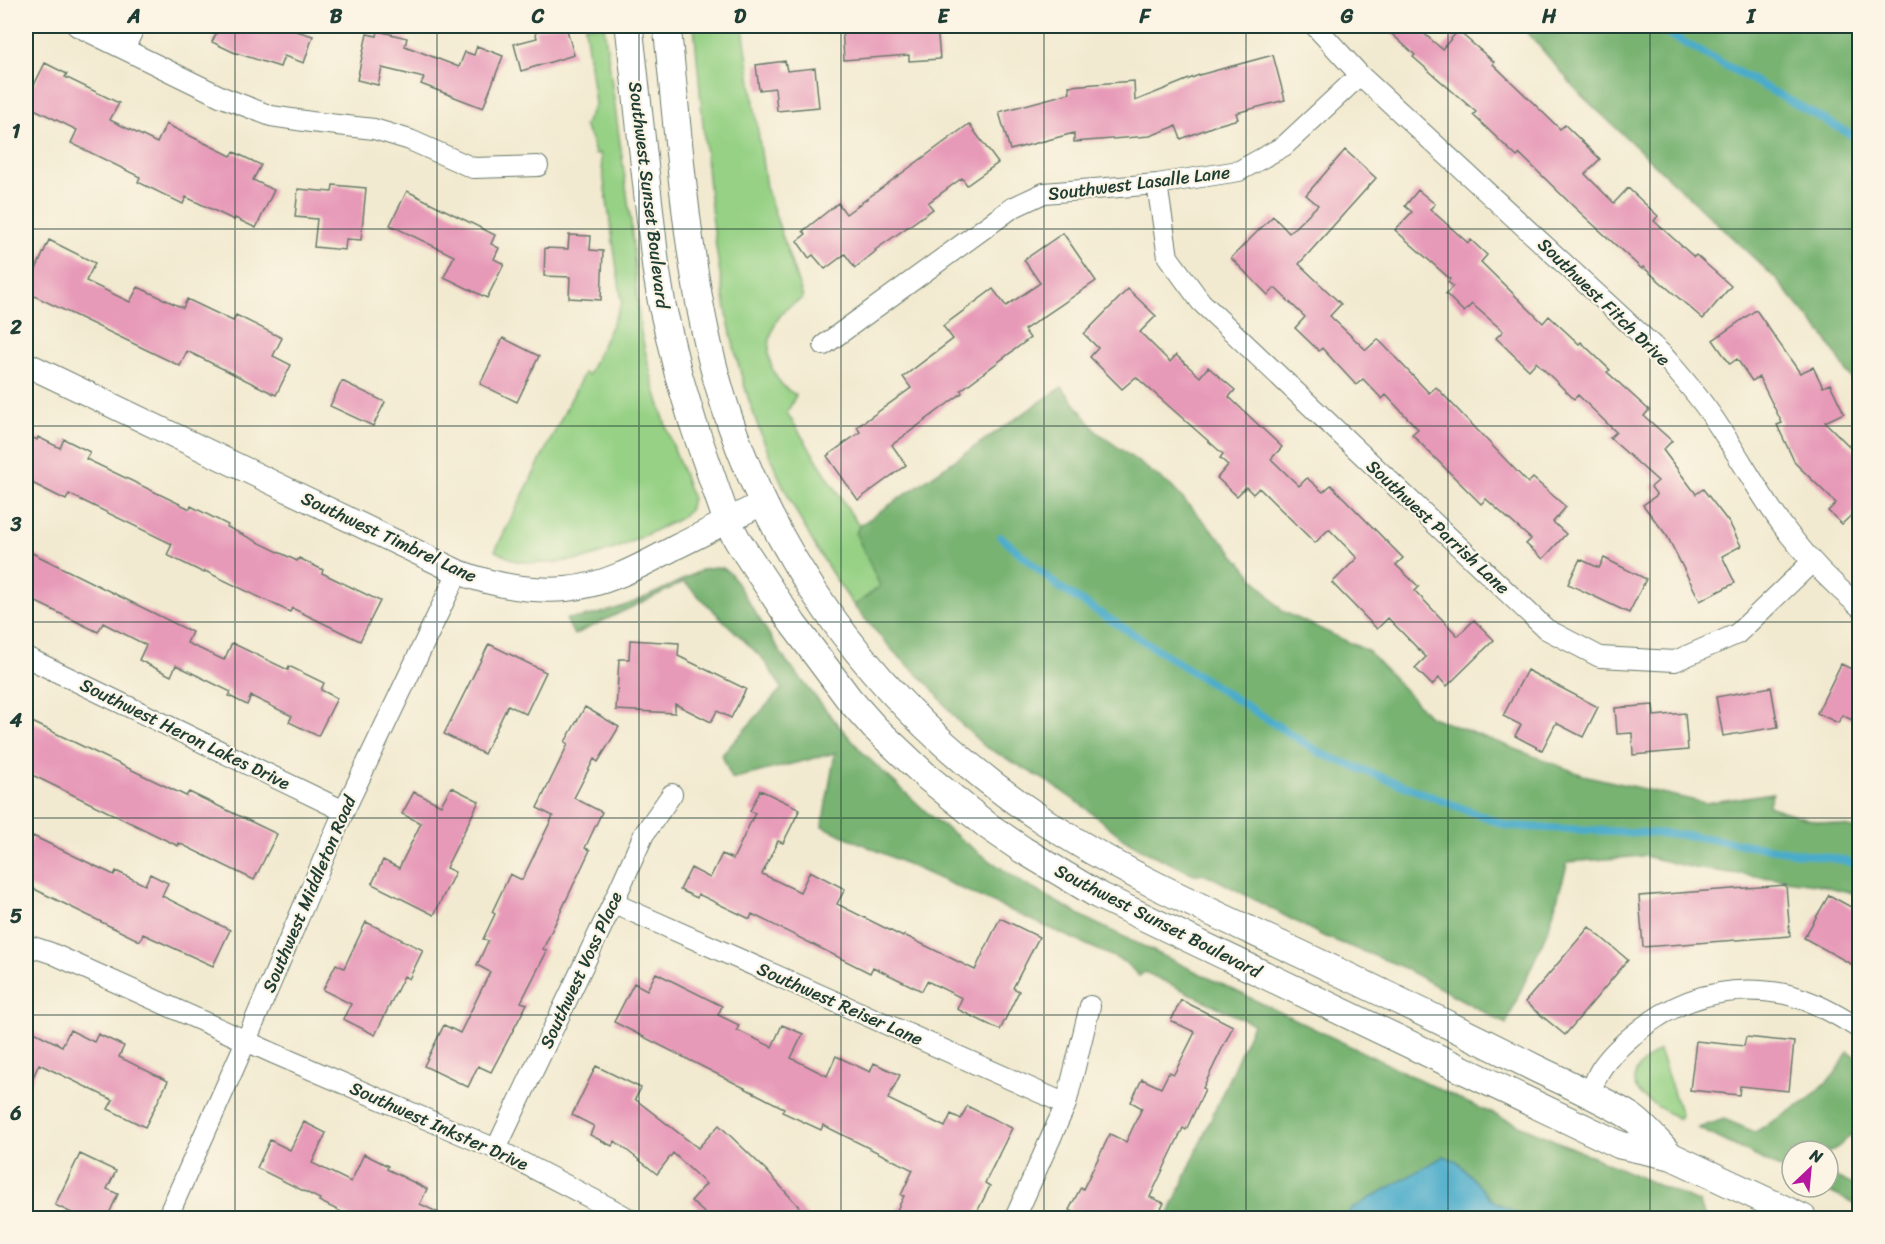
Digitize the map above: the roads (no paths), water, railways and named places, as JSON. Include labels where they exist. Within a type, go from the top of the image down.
[{"type":"main road","name":"Southwest Sunset Boulevard","points":[[629,26],[656,269],[678,373],[693,423],[727,521],[738,541],[793,624],[861,713],[927,777],[988,826],[1098,895],[1620,1146],[1671,1156],[1803,1218]]},
{"type":"main road","name":"Southwest Sunset Boulevard","points":[[667,26],[688,229],[706,336],[717,380],[742,458],[762,503],[824,607],[877,676],[932,734],[956,755],[1044,821],[1122,867],[1171,892],[1440,1020],[1633,1118],[1671,1156]]},
{"type":"street","points":[[77,26],[222,97],[271,116],[374,129],[410,140],[473,168],[538,166]]},
{"type":"street","points":[[124,48],[135,26]]},
{"type":"street","name":"Southwest Fitch Drive","points":[[1315,26],[1360,75],[1662,354],[1714,418],[1788,533],[1840,591],[1860,607]]},
{"type":"street","name":"Southwest Lasalle Lane","points":[[824,345],[1012,208],[1044,193],[1157,184],[1239,171],[1284,146],[1360,75]]},
{"type":"street","name":"Southwest Parrish Lane","points":[[1157,184],[1168,257],[1201,302],[1546,629],[1600,657],[1675,661],[1737,634],[1812,562]]},
{"type":"street","name":"Southwest Timbrel Lane","points":[[26,364],[458,572],[505,586],[526,589],[567,589],[588,585],[637,567],[762,503]]},
{"type":"street","name":"Southwest Middleton Road","points":[[167,1218],[246,1041],[344,811],[458,572]]},
{"type":"street","name":"Southwest Heron Lakes Drive","points":[[26,657],[344,811]]},
{"type":"street","name":"Southwest Voss Place","points":[[496,1149],[644,834],[672,794]]},
{"type":"street","name":"Southwest Reiser Lane","points":[[613,903],[1066,1104]]},
{"type":"street","name":"Southwest Inkster Drive","points":[[26,947],[51,953],[246,1041],[496,1149],[628,1218]]},
{"type":"street","points":[[1589,1095],[1599,1072],[1619,1047],[1648,1022],[1677,1005],[1712,994],[1747,991],[1785,994],[1821,1006],[1860,1029]]},
{"type":"street","points":[[1015,1218],[1066,1104],[1090,1006]]},
{"type":"water","points":[[1444,1156],[1457,1161],[1492,1200],[1526,1218],[1345,1218],[1351,1209]]},
{"type":"waterway","points":[[1654,26],[1852,135],[1860,150]]},
{"type":"waterway","points":[[1001,537],[1059,587],[1322,754],[1508,826],[1686,835],[1843,860],[1860,866]]}]
